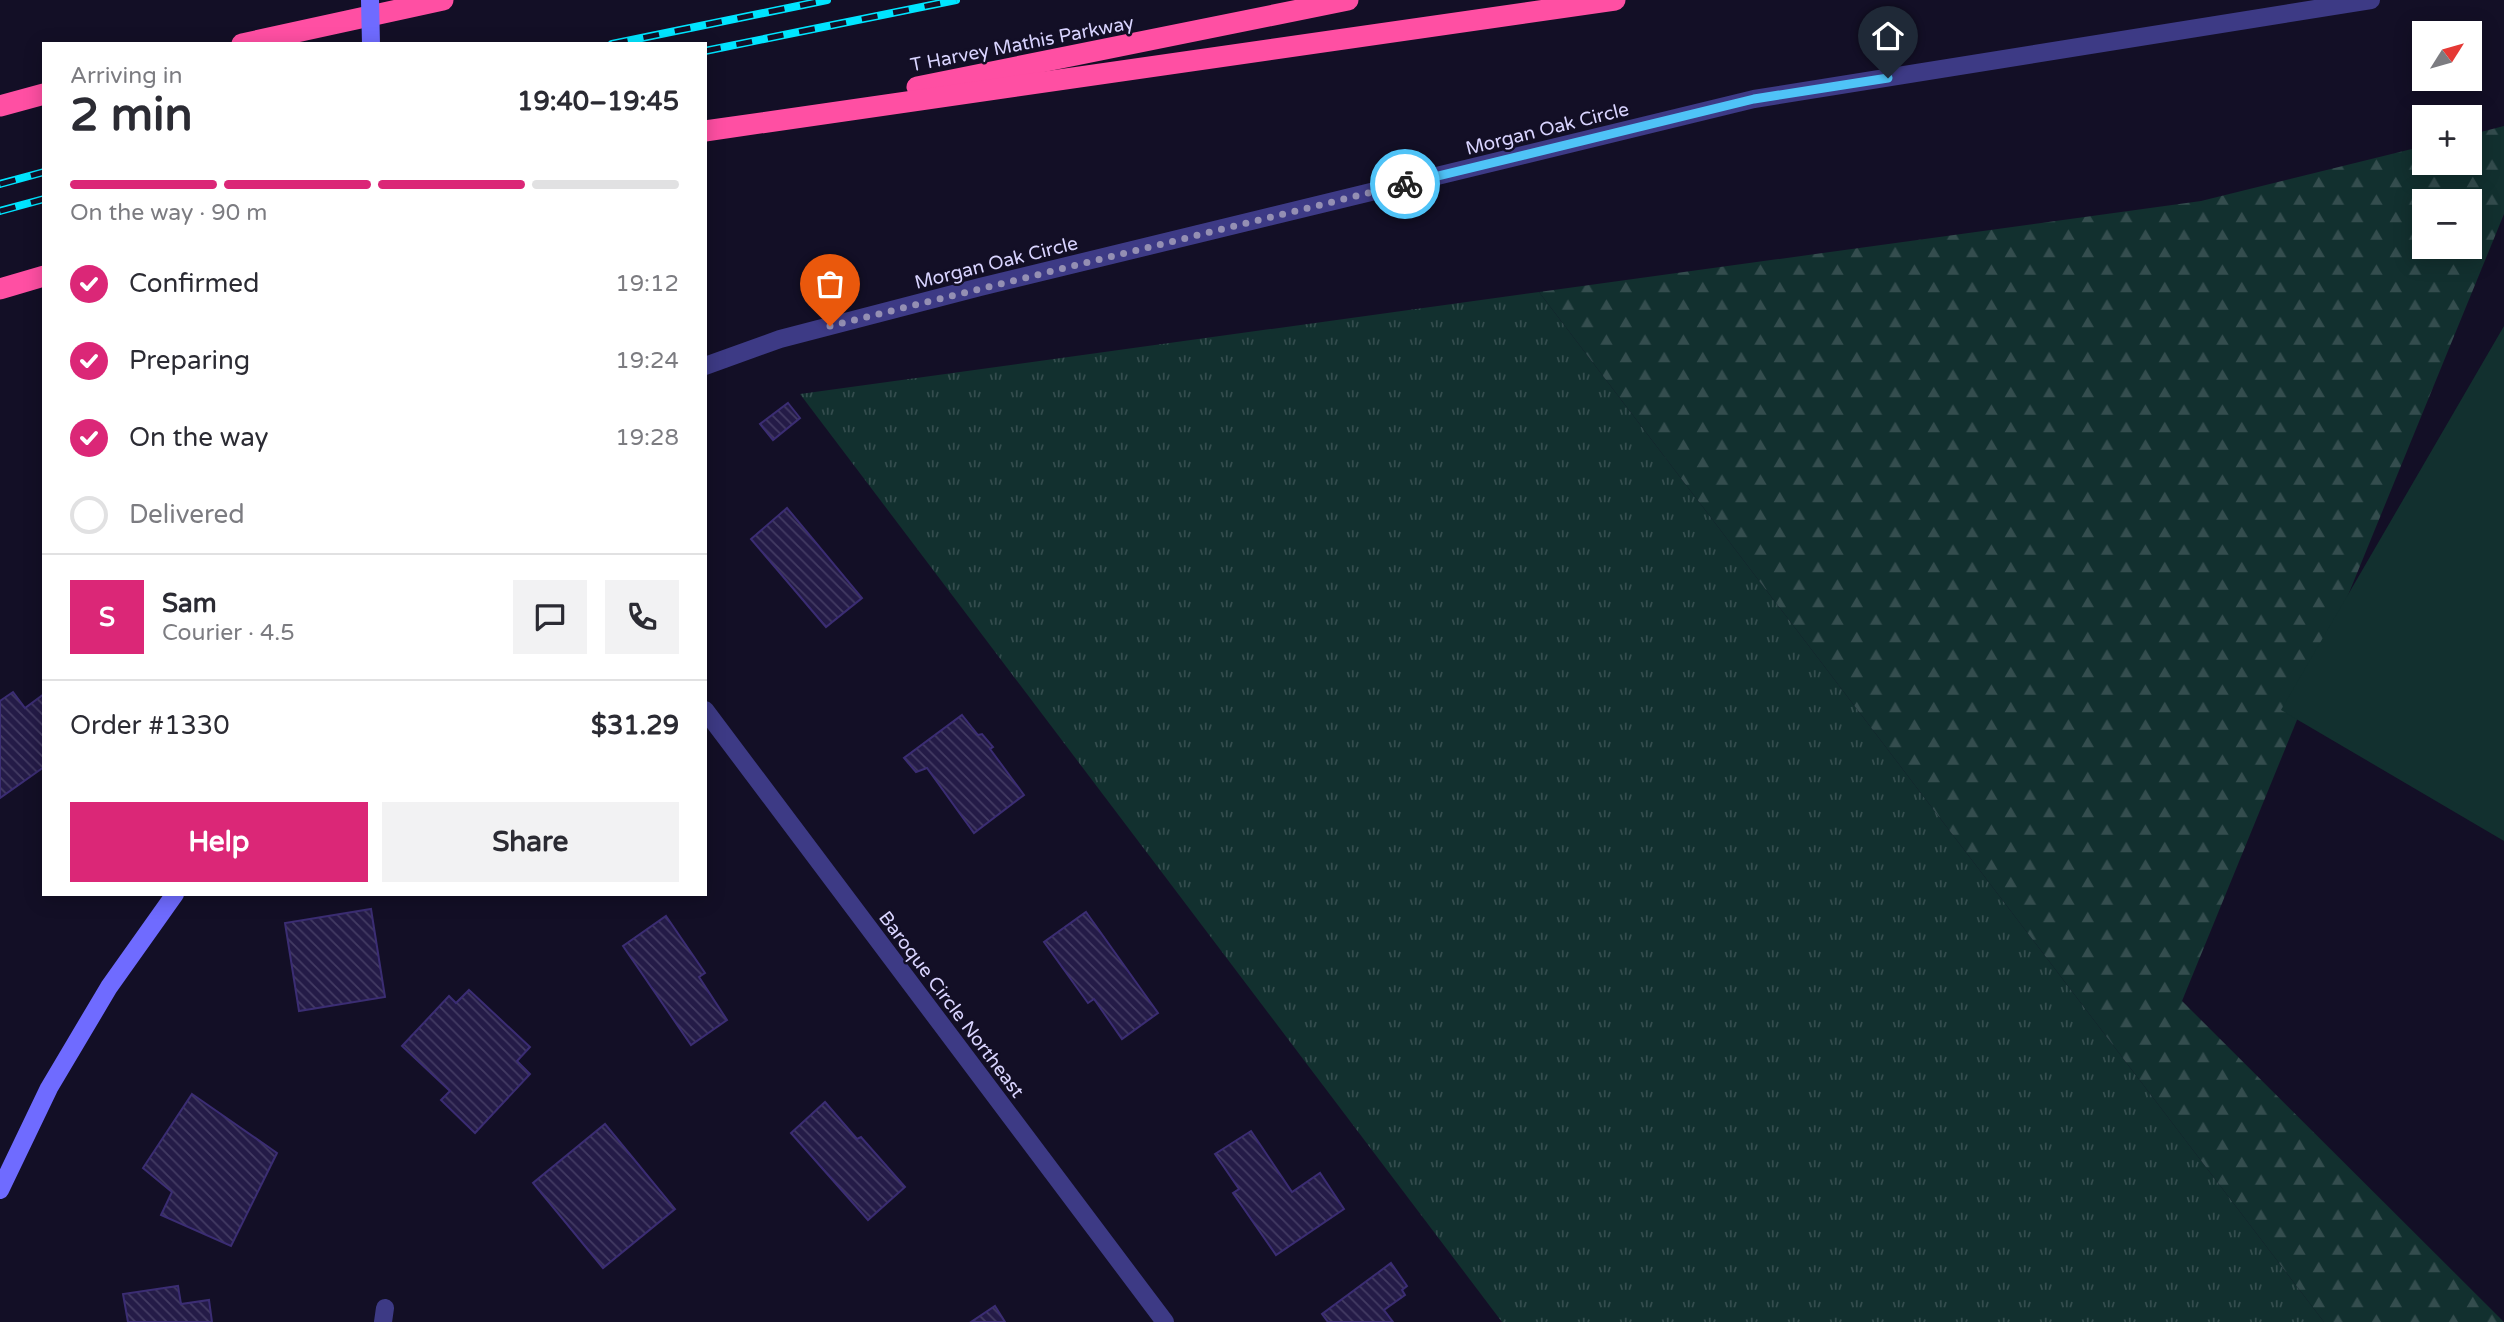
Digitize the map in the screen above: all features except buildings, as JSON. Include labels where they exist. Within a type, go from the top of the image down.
[{"type":"highway","points":[[251,42],[443,0]]},
{"type":"highway","name":"T Harvey Mathis Parkway","points":[[707,131],[1348,0]]},
{"type":"highway","points":[[707,131],[1615,0]]},
{"type":"highway","points":[[0,106],[42,95]]},
{"type":"highway","points":[[0,289],[42,277]]},
{"type":"street","points":[[370,0],[371,42]]},
{"type":"street","name":"Morgan Oak Circle","points":[[707,365],[780,339],[980,287],[1754,99],[2371,0]]},
{"type":"street","name":"Baroque Circle Northeast","points":[[707,713],[1165,1322]]},
{"type":"street","points":[[0,1190],[49,1088],[109,987],[174,896]]},
{"type":"green space","points":[[2504,126],[2504,214],[2182,1001],[2504,1322],[2324,1322],[1539,292],[2201,201],[2412,149],[2412,175],[2482,175],[2482,132]]},
{"type":"green space","points":[[1539,292],[2324,1322],[1502,1322],[800,394]]},
{"type":"green space","points":[[2504,326],[2504,841],[2281,710]]},
{"type":"railway","points":[[622,42],[827,0]]},
{"type":"railway","points":[[707,51],[956,0]]},
{"type":"railway","points":[[0,184],[42,173]]},
{"type":"railway","points":[[0,211],[42,200]]},
{"type":"way so far","points":[[830,326],[1405,184]]},
{"type":"route","points":[[1405,184],[1754,99],[1888,78]]}]
